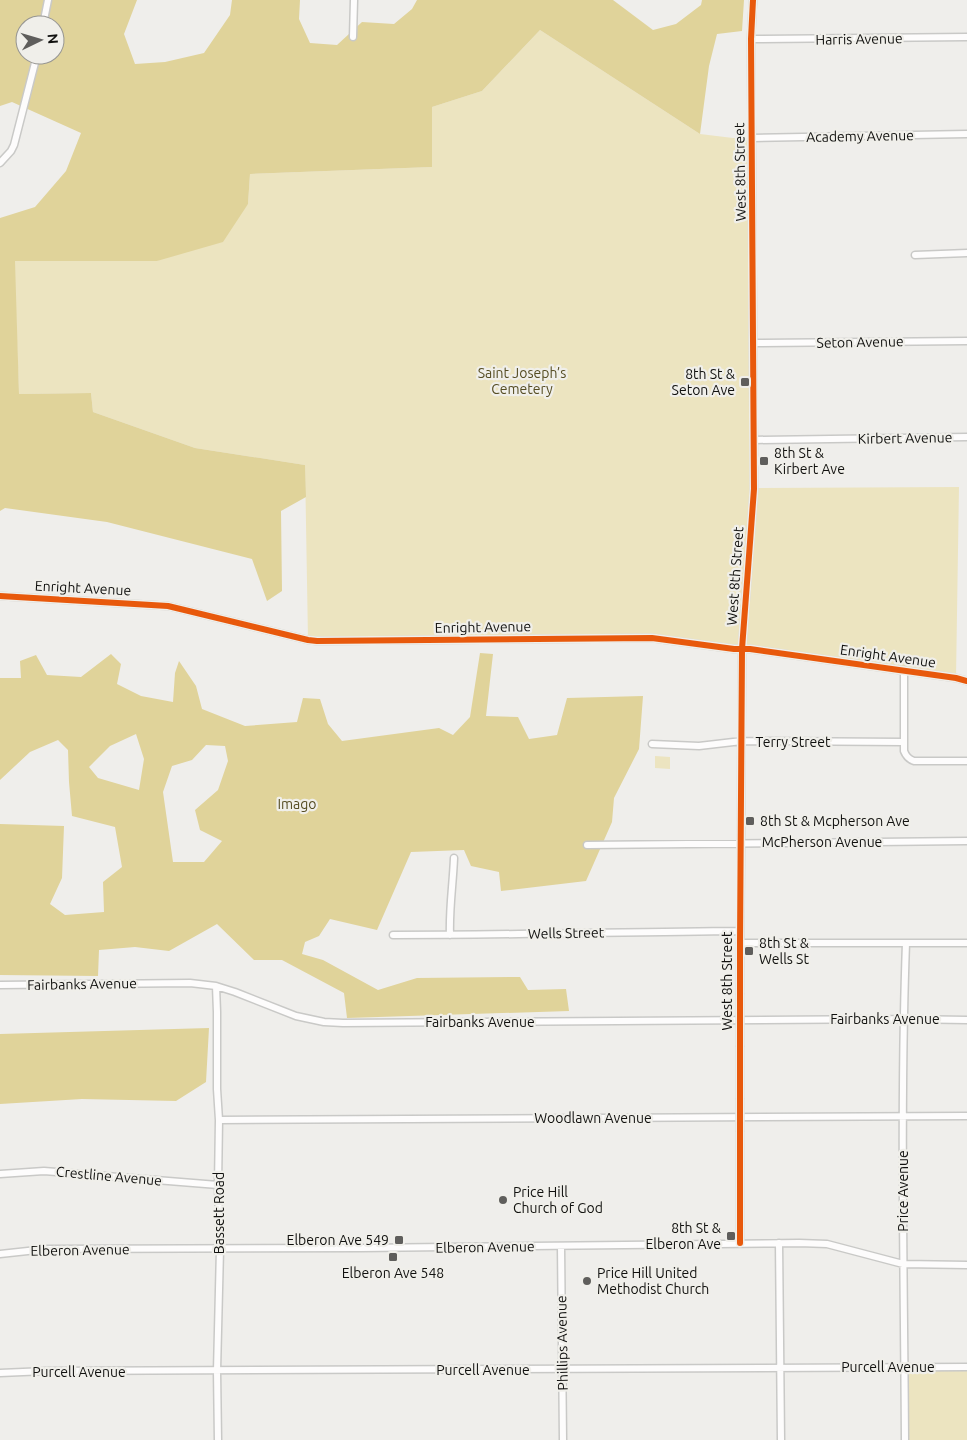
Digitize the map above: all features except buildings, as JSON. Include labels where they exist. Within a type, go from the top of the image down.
[{"type":"street","points":[[45,15],[48,0]]},
{"type":"street","points":[[354,0],[354,37]]},
{"type":"street","name":"West 8th Street","points":[[740,1243],[742,649],[754,488],[751,39],[753,0]]},
{"type":"street","name":"Harris Avenue","points":[[751,39],[967,37]]},
{"type":"street","points":[[0,163],[14,145],[34,65]]},
{"type":"street","name":"Academy Avenue","points":[[752,138],[967,134]]},
{"type":"street","points":[[915,255],[967,254]]},
{"type":"street","name":"Seton Avenue","points":[[754,343],[967,341]]},
{"type":"street","name":"Kirbert Avenue","points":[[754,440],[967,437]]},
{"type":"street","name":"Enright Avenue","points":[[0,596],[168,606],[317,641],[652,638],[904,670],[967,681]]},
{"type":"street","points":[[904,670],[905,756],[910,760],[967,761]]},
{"type":"street","name":"Terry Street","points":[[652,744],[699,746],[742,742],[904,742]]},
{"type":"street","name":"McPherson Avenue","points":[[588,845],[967,841]]},
{"type":"street","points":[[450,936],[449,909],[454,858]]},
{"type":"street","name":"Wells Street","points":[[393,935],[450,936],[587,932],[740,931]]},
{"type":"street","points":[[740,943],[967,943]]},
{"type":"street","name":"Price Avenue","points":[[905,1440],[903,1019],[906,943]]},
{"type":"street","name":"Fairbanks Avenue","points":[[0,985],[190,983],[216,986],[296,1016],[343,1024],[967,1020]]},
{"type":"street","name":"Bassett Road","points":[[216,986],[220,1249],[217,1371],[218,1440]]},
{"type":"street","name":"Woodlawn Avenue","points":[[219,1120],[967,1116]]},
{"type":"street","name":"Crestline Avenue","points":[[0,1174],[44,1171],[218,1186]]},
{"type":"street","name":"Elberon Avenue","points":[[0,1254],[46,1249],[220,1249],[740,1243],[827,1244],[903,1264],[967,1265]]},
{"type":"street","points":[[779,1244],[781,1440]]},
{"type":"street","name":"Phillips Avenue","points":[[561,1246],[563,1440]]},
{"type":"street","name":"Purcell Avenue","points":[[0,1373],[46,1371],[967,1367]]},
{"type":"green space","points":[[0,0],[137,0],[124,34],[135,64],[165,62],[204,53],[230,15],[232,0],[300,0],[299,19],[310,43],[337,45],[362,22],[394,24],[412,9],[417,0],[613,0],[653,30],[676,24],[701,5],[702,0],[744,0],[742,31],[717,34],[709,66],[700,134],[540,30],[482,91],[432,107],[432,167],[250,174],[248,204],[223,242],[157,261],[15,261],[19,394],[91,393],[93,412],[195,448],[305,465],[306,497],[281,511],[282,591],[267,601],[252,559],[107,522],[5,508],[0,511],[0,218],[35,207],[66,171],[81,133],[12,102],[0,106]]},
{"type":"green space","name":"Saint Joseph’s Cemetery","points":[[540,30],[700,134],[752,138],[754,488],[959,487],[956,678],[667,639],[308,640],[305,465],[195,448],[93,412],[91,393],[19,394],[14,261],[157,261],[248,204],[250,174],[432,167],[432,107],[482,91]]},
{"type":"green space","name":"Imago","points":[[480,653],[493,654],[486,716],[518,717],[529,739],[557,735],[567,698],[643,696],[639,749],[614,798],[612,822],[586,881],[501,891],[499,872],[471,866],[464,850],[411,852],[377,930],[330,919],[319,936],[305,942],[302,954],[323,960],[378,990],[417,978],[520,977],[528,990],[566,989],[569,1011],[347,1018],[344,993],[282,960],[254,960],[217,924],[169,951],[135,947],[99,950],[98,976],[0,975],[0,824],[64,826],[62,878],[50,904],[65,915],[104,912],[103,882],[122,867],[115,827],[72,816],[68,750],[58,740],[30,752],[0,780],[0,678],[21,678],[20,661],[36,655],[47,675],[81,677],[111,654],[121,664],[117,684],[141,696],[173,702],[175,673],[179,661],[196,686],[202,709],[245,726],[297,722],[303,698],[320,699],[328,724],[342,741],[439,728],[453,735],[470,717]],"holes":[[[136,734],[144,759],[139,790],[98,778],[89,767],[110,746]],[[206,745],[225,746],[228,761],[218,790],[195,810],[200,830],[222,841],[204,862],[173,862],[163,792],[172,766],[192,760]]]},
{"type":"green space","points":[[655,756],[670,757],[670,769],[655,768]]},
{"type":"green space","points":[[209,1028],[206,1082],[176,1101],[82,1099],[0,1104],[0,1034]]},
{"type":"green space","points":[[904,1367],[967,1367],[967,1440],[905,1440]]},
{"type":"cycle path","points":[[740,1243],[742,649],[754,489],[751,39],[753,0]]},
{"type":"cycle path","points":[[0,596],[168,606],[317,641],[652,638],[734,649],[750,649],[967,681]]},
{"type":"place","name":"8th St & Seton Ave","points":[[745,382]]},
{"type":"place","name":"8th St & Kirbert Ave","points":[[764,461]]},
{"type":"place","name":"8th St & Mcpherson Ave","points":[[750,821]]},
{"type":"place","name":"8th St & Wells St","points":[[749,951]]},
{"type":"place","name":"Price Hill Church of God","points":[[503,1200]]},
{"type":"place","name":"8th St & Elberon Ave","points":[[731,1236]]},
{"type":"place","name":"Elberon Ave 549","points":[[399,1240]]},
{"type":"place","name":"Elberon Ave 548","points":[[393,1257]]},
{"type":"place","name":"Price Hill United Methodist Church","points":[[587,1281]]}]
